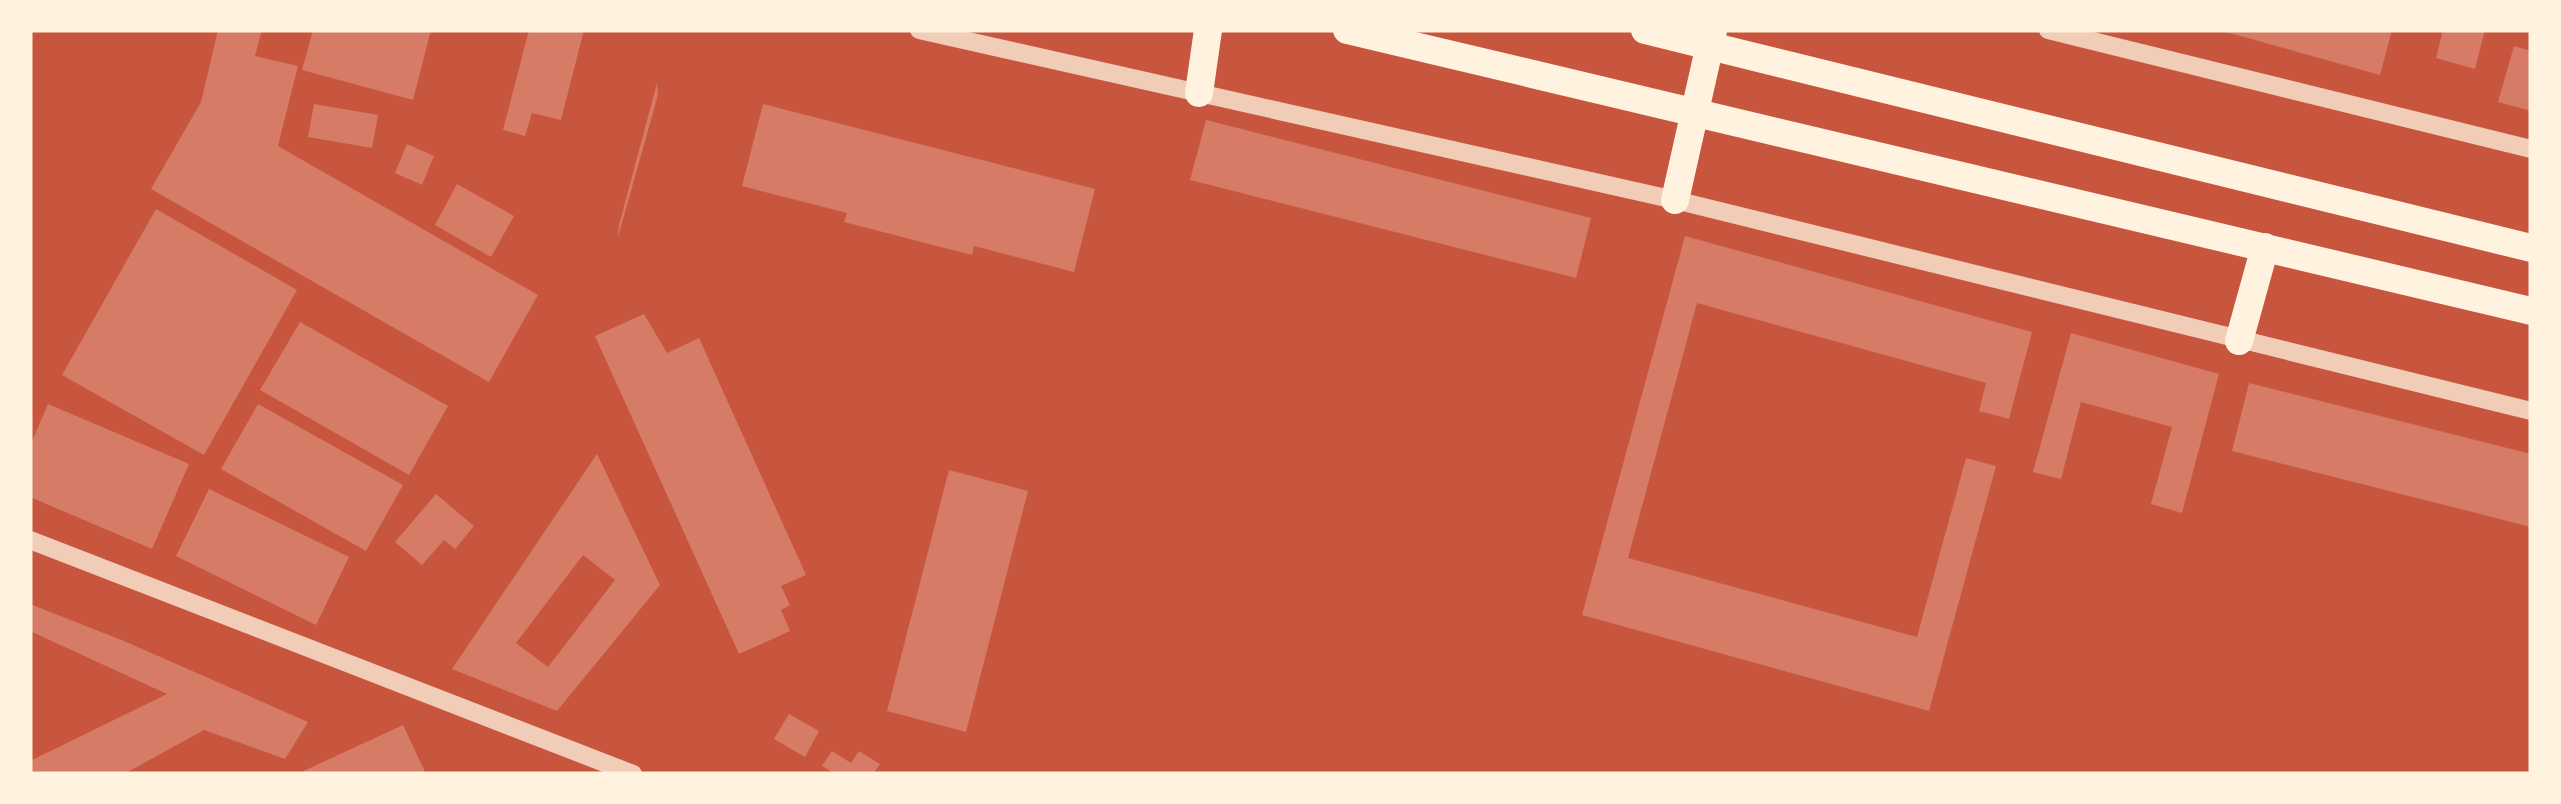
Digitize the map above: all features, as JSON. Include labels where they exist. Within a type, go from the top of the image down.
[{"type":"highway","points":[[1200,93],[1208,30]]},
{"type":"highway","points":[[1347,30],[2531,310]]},
{"type":"highway","points":[[1645,30],[1711,38],[2531,248]]},
{"type":"highway","points":[[1676,200],[1711,38]]},
{"type":"highway","points":[[2239,341],[2265,247]]},
{"type":"street","points":[[919,30],[1676,200],[2531,412]]},
{"type":"street","points":[[2048,30],[2531,150]]},
{"type":"street","points":[[30,540],[634,774]]},
{"type":"building","points":[[218,30],[262,30],[255,56],[298,66],[278,146],[538,295],[489,382],[151,189],[201,102]]},
{"type":"building","points":[[313,30],[431,30],[413,100],[302,70]]},
{"type":"building","points":[[529,30],[584,30],[561,120],[532,113],[525,136],[503,130]]},
{"type":"building","points":[[2219,30],[2392,30],[2380,75]]},
{"type":"building","points":[[2443,30],[2485,30],[2475,69],[2436,58]]},
{"type":"building","points":[[2514,46],[2531,51],[2531,111],[2498,102]]},
{"type":"building","points":[[657,83],[658,95],[618,237],[619,225]]},
{"type":"building","points":[[314,104],[378,115],[372,148],[308,137]]},
{"type":"building","points":[[763,104],[1095,189],[1074,272],[974,246],[972,255],[844,222],[847,213],[742,186]]},
{"type":"building","points":[[1206,120],[1591,218],[1576,278],[1190,180]]},
{"type":"building","points":[[407,144],[434,156],[422,185],[395,173]]},
{"type":"building","points":[[457,184],[514,216],[491,257],[435,225]]},
{"type":"building","points":[[156,209],[297,290],[204,455],[62,375]]},
{"type":"building","points":[[1685,236],[2032,332],[2009,419],[1979,411],[1986,383],[1697,303],[1628,558],[1917,637],[1966,458],[1996,466],[1929,711],[1582,615]]},
{"type":"building","points":[[644,314],[667,353],[699,338],[806,575],[781,586],[790,605],[781,610],[790,631],[739,654],[595,336]]},
{"type":"building","points":[[300,322],[448,406],[409,475],[260,390]]},
{"type":"building","points":[[2071,333],[2219,374],[2182,513],[2151,504],[2172,427],[2081,402],[2061,479],[2033,472]]},
{"type":"building","points":[[2249,383],[2531,454],[2531,527],[2232,451]]},
{"type":"building","points":[[48,404],[189,464],[152,549],[30,497],[30,446]]},
{"type":"building","points":[[258,404],[403,485],[366,551],[221,469]]},
{"type":"building","points":[[597,454],[660,585],[557,711],[452,669]],"holes":[[[583,555],[615,580],[548,667],[516,643]]]},
{"type":"building","points":[[949,470],[1028,491],[966,732],[887,711]]},
{"type":"building","points":[[209,489],[349,557],[316,625],[176,556]]},
{"type":"building","points":[[436,494],[474,526],[455,549],[444,540],[422,565],[395,542]]},
{"type":"building","points":[[30,604],[308,722],[285,759],[204,730],[124,774],[30,774],[30,761],[167,694],[30,631]]},
{"type":"building","points":[[789,714],[819,731],[805,757],[774,739]]},
{"type":"building","points":[[403,725],[426,774],[297,774]]},
{"type":"building","points":[[832,751],[851,763],[859,751],[880,764],[873,774],[835,774],[822,766]]}]
